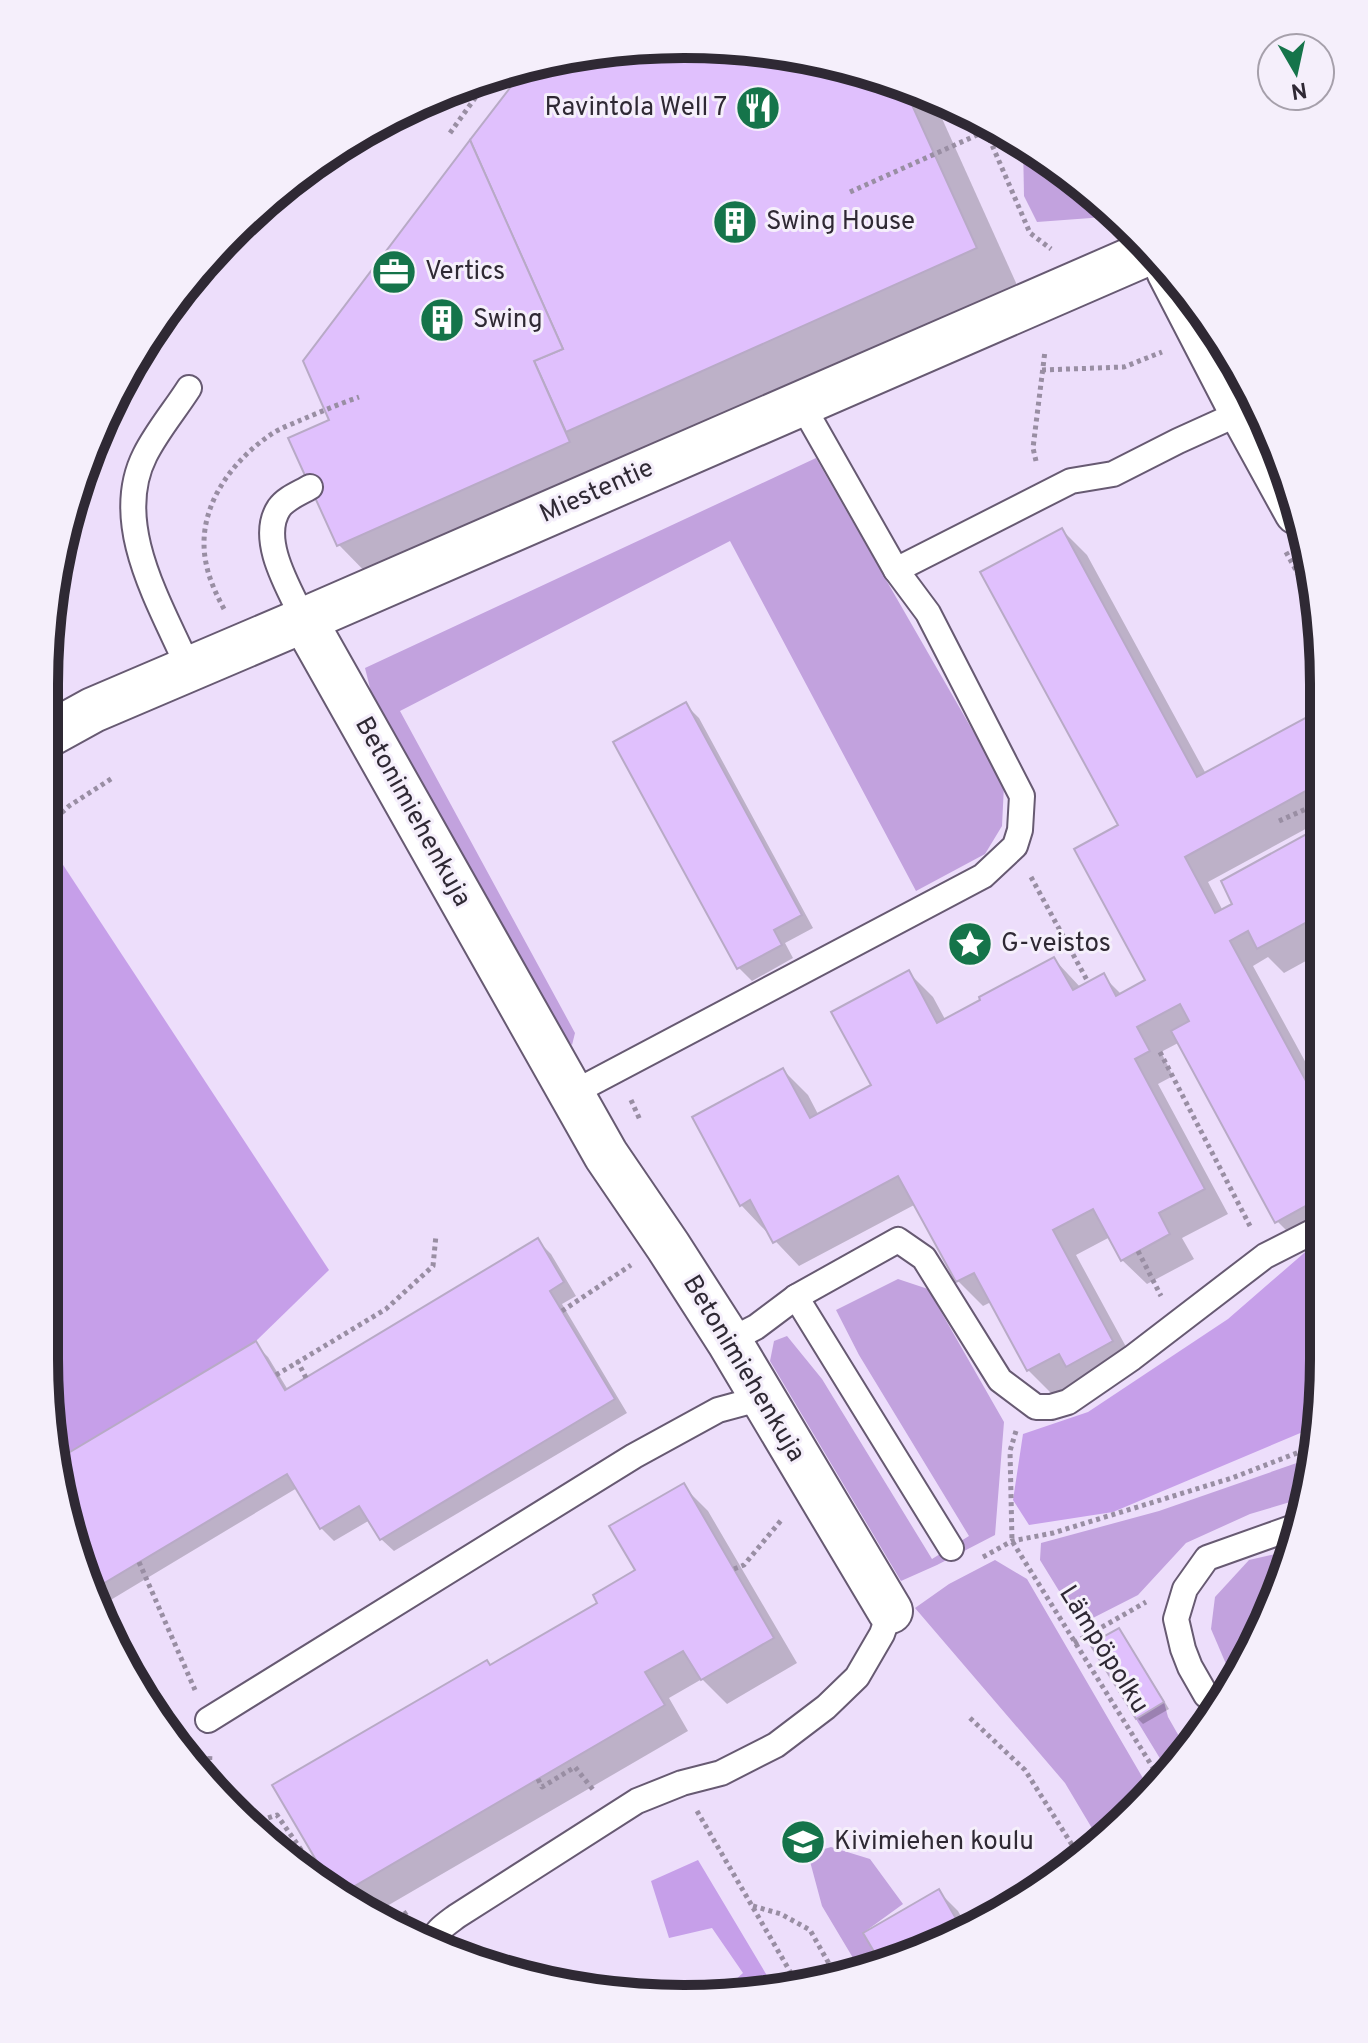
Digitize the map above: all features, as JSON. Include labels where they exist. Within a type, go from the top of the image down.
[{"type":"street","name":"Miestentie","points":[[58,729],[93,710],[1141,256]]},
{"type":"street","points":[[1199,328],[1242,412],[1259,438]]},
{"type":"street","name":"Betonimiehenkuja","points":[[304,620],[606,1155],[729,1341],[890,1611]]},
{"type":"lane","points":[[189,388],[145,455],[133,492],[134,526],[141,560],[189,669]]},
{"type":"lane","points":[[571,1094],[983,876],[1015,846],[1020,830],[1022,796],[928,613],[896,570],[801,403]]},
{"type":"lane","points":[[896,570],[1071,481],[1113,474],[1242,412]]},
{"type":"lane","points":[[304,620],[273,547],[272,526],[280,508],[291,497],[310,487]]},
{"type":"lane","points":[[729,1341],[756,1327],[796,1297],[898,1240],[924,1258],[1000,1380],[1036,1407],[1051,1407],[1068,1402],[1132,1358],[1265,1256],[1310,1233]]},
{"type":"lane","points":[[796,1297],[951,1548]]},
{"type":"lane","points":[[208,1720],[634,1456],[718,1410],[762,1398]]},
{"type":"lane","points":[[1206,1695],[1190,1667],[1176,1619],[1185,1589],[1207,1558],[1286,1530]]},
{"type":"lane","name":"Betonimiehenkuja","points":[[436,1933],[637,1801],[682,1783],[721,1773],[776,1745],[826,1707],[857,1677],[882,1634],[890,1611]]},
{"type":"path","points":[[450,133],[479,93]]},
{"type":"path","points":[[850,192],[981,133]]},
{"type":"path","points":[[989,138],[1030,233],[1058,255]]},
{"type":"path","points":[[1042,370],[1124,367],[1174,347]]},
{"type":"path","points":[[1044,495],[1033,448],[1045,351]]},
{"type":"path","points":[[228,617],[205,561],[205,528],[222,481],[239,460],[275,432],[359,397]]},
{"type":"path","points":[[58,816],[114,777]]},
{"type":"path","points":[[1279,821],[1310,807]]},
{"type":"path","points":[[1015,846],[1088,982]]},
{"type":"path","points":[[1160,1052],[1265,1256]]},
{"type":"path","points":[[276,1375],[386,1309],[433,1266],[436,1235]]},
{"type":"path","points":[[562,1311],[633,1263],[668,1246]]},
{"type":"path","points":[[1138,1251],[1176,1325]]},
{"type":"path","points":[[298,1362],[306,1378]]},
{"type":"path","name":"Lämpöpolku","points":[[1025,1400],[1010,1451],[1012,1541],[1155,1772]]},
{"type":"path","points":[[734,1569],[744,1565],[783,1518]]},
{"type":"path","points":[[139,1562],[208,1720]]},
{"type":"path","points":[[1074,1643],[1194,1576]]},
{"type":"path","points":[[970,1718],[1025,1770],[1074,1848]]},
{"type":"path","points":[[538,1779],[542,1787],[575,1767],[594,1791]]},
{"type":"path","points":[[682,1783],[792,1975]]},
{"type":"path","points":[[261,1820],[277,1815],[308,1859]]},
{"type":"path","points":[[752,1906],[781,1914],[810,1930],[831,1967]]},
{"type":"shaded area","points":[[1023,159],[1102,217],[1037,222],[1024,196]]},
{"type":"shaded area","points":[[816,458],[1004,785],[1002,826],[985,854],[916,891],[730,541],[400,711],[575,1033],[572,1045],[561,1034],[377,716],[365,668]]},
{"type":"shaded area","points":[[58,857],[329,1270],[256,1341],[65,1455],[58,1359]]},
{"type":"shaded area","points":[[1310,1248],[1310,1359],[1306,1431],[1113,1512],[1029,1525],[1013,1500],[1023,1434],[1088,1412],[1228,1319]]},
{"type":"shaded area","points":[[898,1279],[928,1289],[1004,1422],[995,1535],[901,1581],[770,1361],[774,1341],[787,1336],[822,1379],[932,1559],[969,1536],[859,1355],[836,1310]]},
{"type":"shaded area","points":[[1301,1461],[1293,1501],[1250,1514],[1186,1543],[1138,1595],[1085,1622],[1072,1612],[1040,1560],[1041,1543],[1159,1511]]},
{"type":"shaded area","points":[[1279,1553],[1262,1599],[1228,1668],[1211,1629],[1215,1597],[1249,1560]]},
{"type":"shaded area","points":[[995,1560],[1027,1579],[1145,1782],[1094,1832],[1065,1783],[915,1608],[949,1584]]},
{"type":"shaded area","points":[[1164,1702],[1168,1717],[1181,1740],[1163,1763],[1136,1719]]},
{"type":"shaded area","points":[[831,1847],[870,1859],[903,1904],[863,1933],[876,1955],[855,1961],[822,1906],[808,1854]]},
{"type":"shaded area","points":[[698,1860],[769,1979],[732,1983],[743,1973],[712,1928],[669,1938],[651,1881]]},
{"type":"building","name":"Swing House","points":[[684,58],[766,63],[806,70],[846,79],[910,101],[977,248],[566,432],[534,361],[563,349],[470,140],[515,81],[562,70],[602,63]]},
{"type":"building","name":"Swing","points":[[470,140],[563,349],[534,361],[570,442],[337,546],[288,438],[329,420],[303,361]]},
{"type":"building","points":[[1062,528],[1197,777],[1310,715],[1310,789],[1185,857],[1215,913],[1232,904],[1221,881],[1310,832],[1310,921],[1257,949],[1248,931],[1230,941],[1310,1088],[1310,1204],[1275,1223],[1171,1031],[1189,1021],[1180,1004],[1137,1027],[1150,1051],[1135,1059],[1205,1189],[1159,1213],[1170,1234],[1121,1261],[1093,1209],[1053,1230],[1113,1341],[1066,1367],[1059,1354],[1027,1371],[974,1273],[956,1282],[898,1176],[773,1243],[750,1200],[740,1206],[692,1117],[783,1068],[810,1118],[871,1085],[831,1012],[909,970],[937,1023],[1054,957],[1073,990],[1104,973],[1116,996],[1145,980],[1074,849],[1118,825],[980,572]]},
{"type":"building","points":[[686,702],[802,915],[774,930],[782,945],[737,969],[613,742]]},
{"type":"building","points":[[538,1238],[564,1282],[550,1291],[615,1399],[380,1540],[359,1506],[320,1529],[287,1474],[101,1585],[79,1521],[65,1455],[256,1341],[285,1390]]},
{"type":"building","points":[[684,1483],[774,1638],[701,1680],[683,1651],[645,1672],[665,1705],[351,1888],[321,1869],[272,1785],[487,1660],[490,1665],[597,1603],[593,1595],[635,1570],[609,1526]]},
{"type":"building","points":[[1119,1628],[1164,1702],[1136,1719],[1090,1644]]},
{"type":"building","points":[[939,1889],[958,1922],[876,1955],[863,1933]]},
{"type":"place","name":"Ravintola Well 7","points":[[758,108]]},
{"type":"place","name":"Swing House","points":[[735,222]]},
{"type":"place","name":"Vertics","points":[[394,272]]},
{"type":"place","name":"Swing","points":[[442,320]]},
{"type":"place","name":"G-veistos","points":[[970,944]]},
{"type":"place","name":"Kivimiehen koulu","points":[[803,1842]]}]
